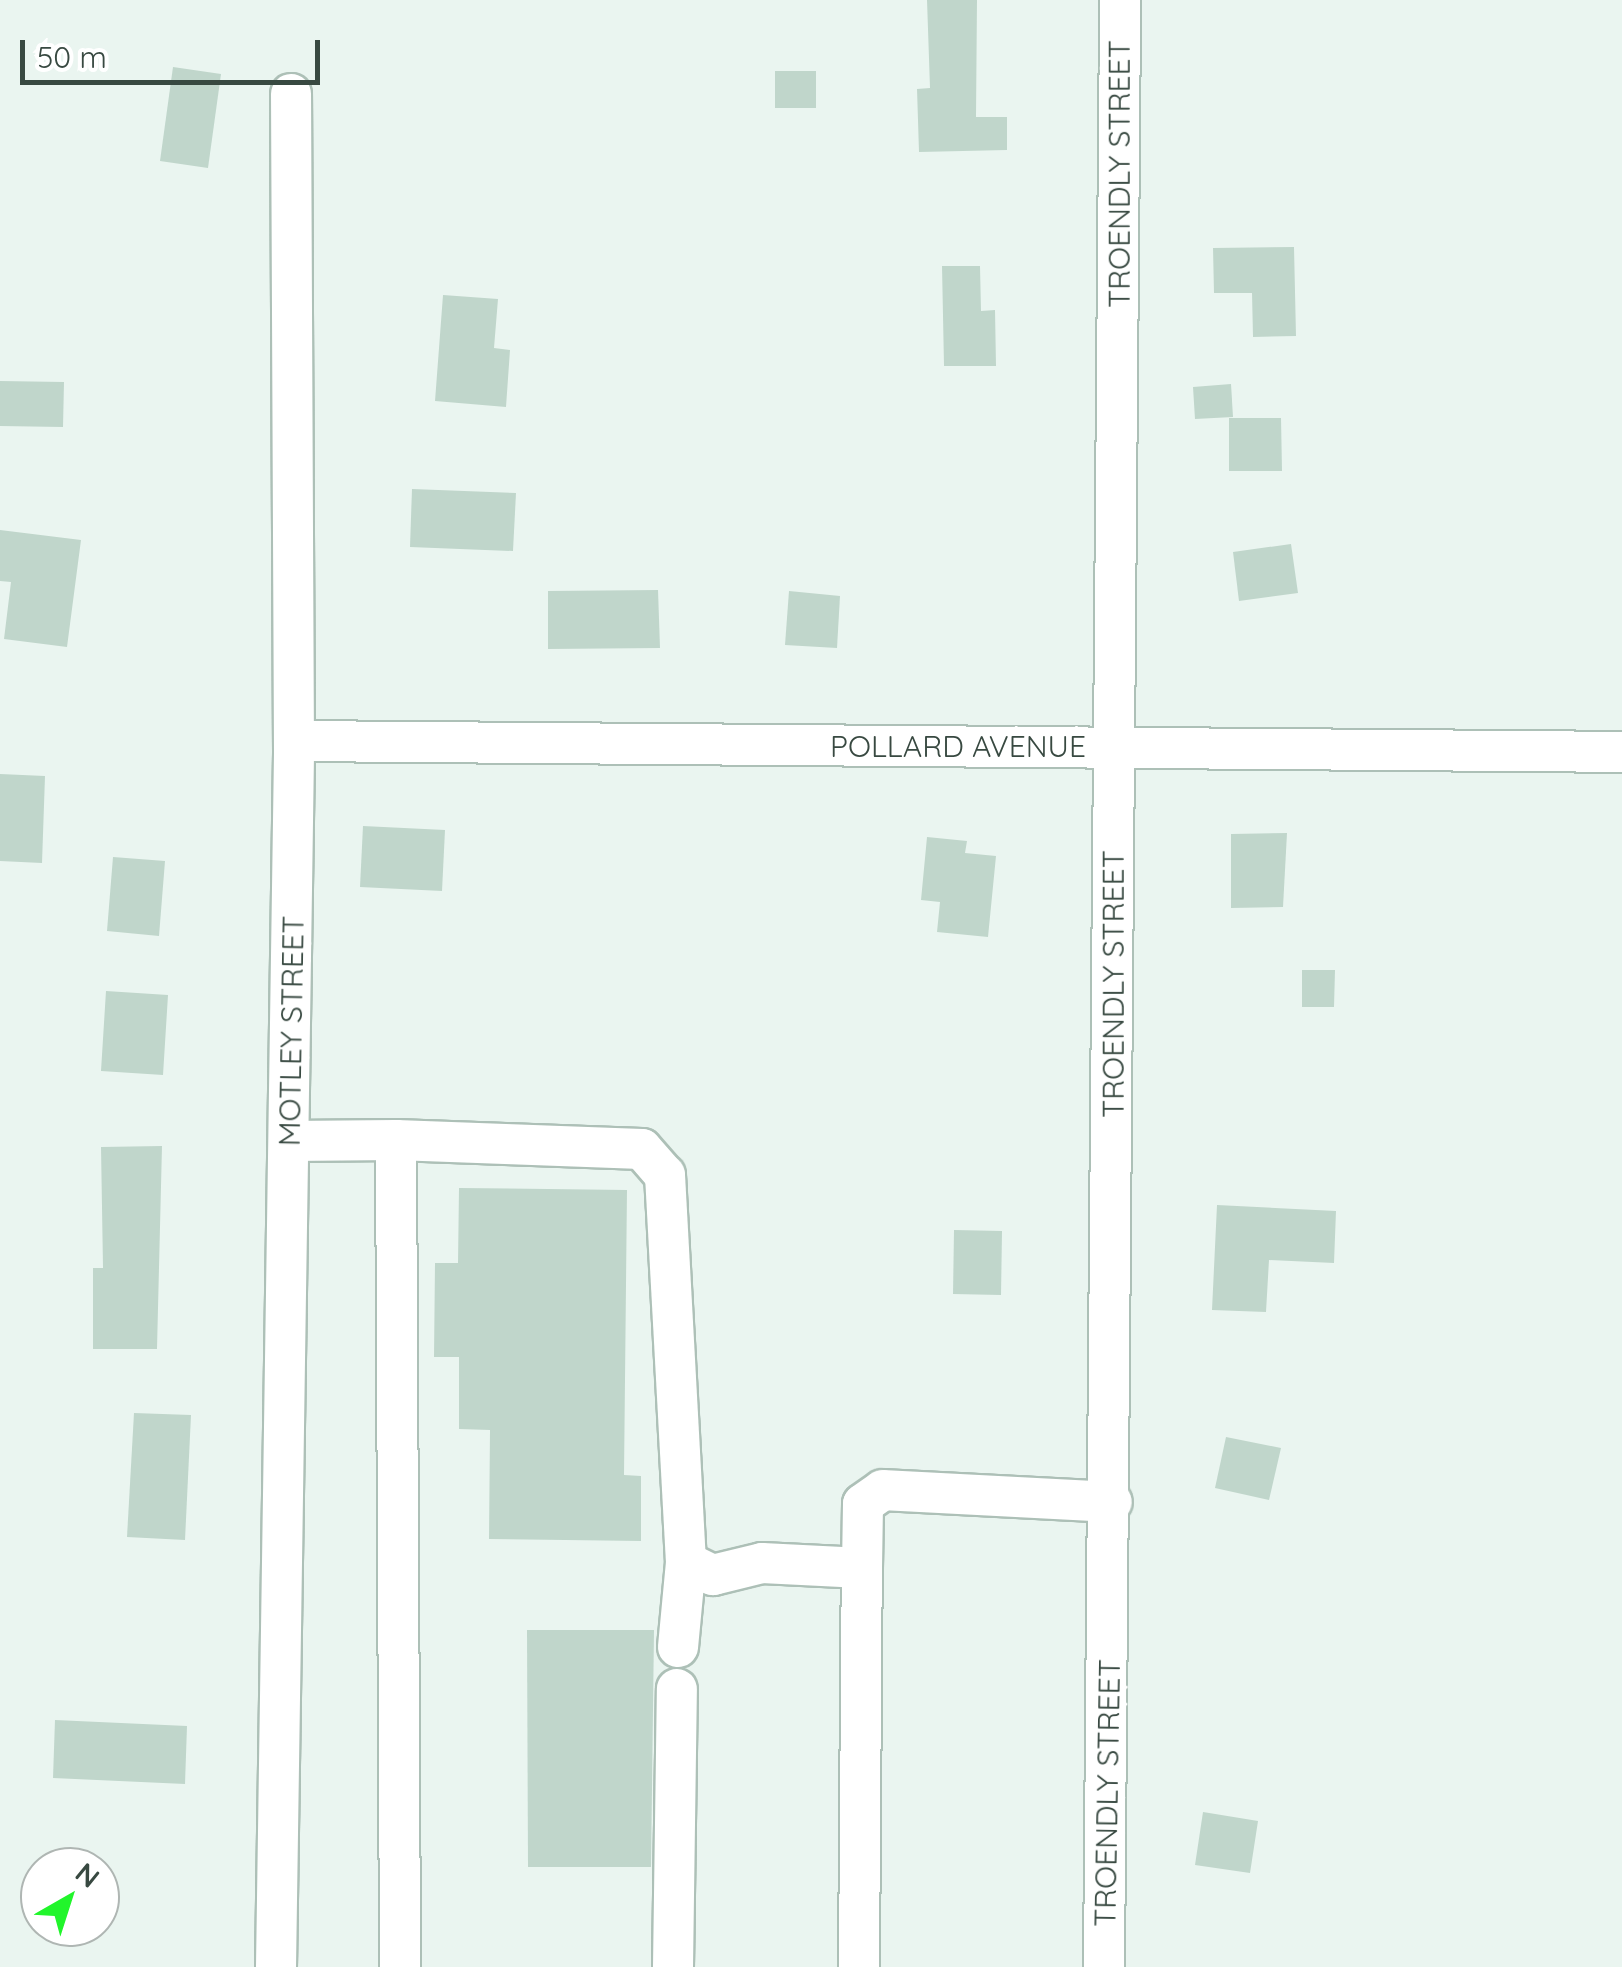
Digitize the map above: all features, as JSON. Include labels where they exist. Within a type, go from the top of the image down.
[{"type":"street","name":"TROENDLY STREET","points":[[1104,1967],[1112,1502],[1120,0]]},
{"type":"street","name":"MOTLEY STREET","points":[[276,1967],[294,741],[291,94]]},
{"type":"street","name":"POLLARD AVENUE","points":[[294,741],[1622,752]]},
{"type":"street","points":[[396,1140],[400,1967]]},
{"type":"street","points":[[290,1141],[396,1140],[642,1149],[665,1175],[686,1562],[678,1647]]},
{"type":"street","points":[[859,1967],[862,1504],[883,1490],[1112,1502]]},
{"type":"street","points":[[686,1562],[713,1575],[762,1563],[862,1568]]},
{"type":"street","points":[[674,1967],[677,1690]]},
{"type":"building","points":[[927,0],[977,0],[976,117],[1007,117],[1007,150],[919,152],[917,89],[930,88]]},
{"type":"building","points":[[173,67],[221,74],[208,168],[160,161]]},
{"type":"building","points":[[775,71],[816,71],[816,108],[775,108]]},
{"type":"building","points":[[1294,247],[1296,336],[1253,337],[1252,293],[1214,293],[1213,248]]},
{"type":"building","points":[[942,266],[980,266],[981,311],[995,310],[996,366],[944,366]]},
{"type":"building","points":[[443,295],[498,299],[494,348],[510,350],[506,407],[435,401]]},
{"type":"building","points":[[0,381],[64,382],[63,427],[0,426]]},
{"type":"building","points":[[1231,384],[1233,417],[1195,419],[1193,387]]},
{"type":"building","points":[[1229,418],[1281,418],[1282,471],[1229,471]]},
{"type":"building","points":[[412,489],[516,493],[513,551],[410,547]]},
{"type":"building","points":[[0,530],[81,540],[67,647],[4,639],[11,582],[0,581]]},
{"type":"building","points":[[1291,544],[1298,593],[1239,601],[1233,552]]},
{"type":"building","points":[[658,590],[660,648],[548,649],[548,591]]},
{"type":"building","points":[[789,591],[840,596],[837,648],[785,645]]},
{"type":"building","points":[[0,774],[45,776],[42,863],[0,861]]},
{"type":"building","points":[[363,826],[445,830],[442,891],[360,887]]},
{"type":"building","points":[[1287,833],[1283,907],[1231,908],[1231,834]]},
{"type":"building","points":[[927,837],[967,841],[965,853],[996,856],[988,937],[937,932],[940,902],[921,900]]},
{"type":"building","points":[[113,857],[165,861],[159,936],[107,931]]},
{"type":"building","points":[[1302,970],[1335,970],[1334,1007],[1302,1007]]},
{"type":"building","points":[[106,991],[168,995],[163,1075],[101,1071]]},
{"type":"building","points":[[162,1146],[157,1349],[93,1349],[93,1268],[103,1268],[101,1147]]},
{"type":"building","points":[[459,1188],[627,1190],[624,1475],[641,1476],[641,1541],[489,1539],[490,1430],[459,1429],[459,1357],[434,1357],[435,1263],[458,1263]]},
{"type":"building","points":[[1217,1205],[1336,1211],[1334,1263],[1269,1260],[1266,1312],[1212,1310]]},
{"type":"building","points":[[954,1230],[1002,1231],[1001,1295],[953,1294]]},
{"type":"building","points":[[134,1413],[191,1415],[185,1540],[127,1537]]},
{"type":"building","points":[[1226,1437],[1281,1448],[1269,1500],[1215,1488]]},
{"type":"building","points":[[527,1630],[654,1630],[651,1867],[528,1867]]},
{"type":"building","points":[[55,1720],[187,1726],[185,1784],[53,1778]]},
{"type":"building","points":[[1203,1812],[1258,1821],[1250,1873],[1195,1865]]}]
